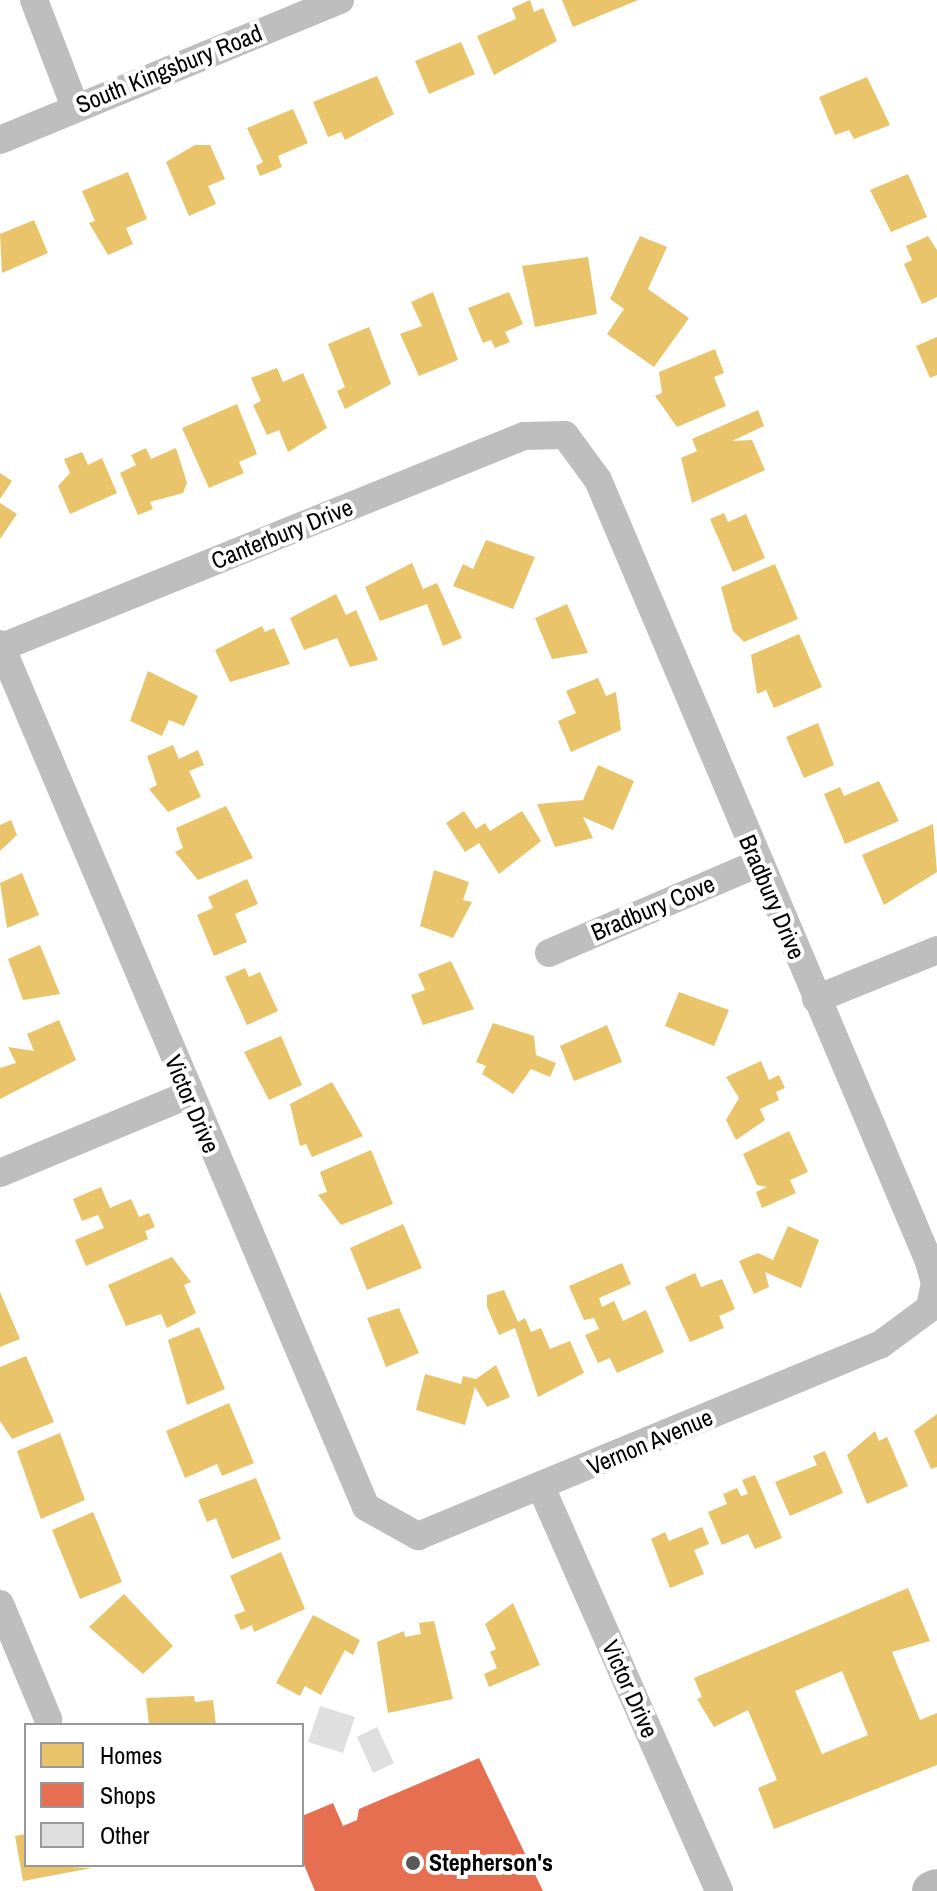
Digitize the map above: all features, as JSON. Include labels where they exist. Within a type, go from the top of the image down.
[{"type":"street","points":[[34,0],[75,107]]},
{"type":"street","name":"South Kingsbury Road","points":[[0,140],[340,0]]},
{"type":"street","name":"Canterbury Drive","points":[[1,646],[524,436],[565,435]]},
{"type":"street","name":"Bradbury Drive","points":[[565,435],[598,480],[935,1283],[930,1308],[880,1345]]},
{"type":"street","name":"Victor Drive","points":[[1,646],[187,1095],[366,1507],[418,1536]]},
{"type":"street","name":"Bradbury Cove","points":[[549,953],[757,864]]},
{"type":"street","points":[[816,999],[937,950]]},
{"type":"street","points":[[0,1173],[187,1095]]},
{"type":"street","name":"Vernon Avenue","points":[[418,1536],[880,1345]]},
{"type":"street","name":"Victor Drive","points":[[541,1487],[719,1891]]},
{"type":"street","points":[[0,1604],[48,1719]]},
{"type":"building: Homes","points":[[530,0],[534,12],[543,8],[557,41],[494,75],[477,36],[516,19],[512,8]]},
{"type":"building: Homes","points":[[562,0],[638,0],[573,27]]},
{"type":"building: Homes","points":[[461,42],[475,74],[429,94],[415,61]]},
{"type":"building: Homes","points":[[377,76],[394,114],[345,140],[341,132],[328,137],[313,102]]},
{"type":"building: Homes","points":[[867,77],[890,125],[854,139],[849,130],[835,135],[819,97]]},
{"type":"building: Homes","points":[[293,109],[308,143],[278,156],[282,167],[260,176],[256,166],[263,162],[247,128]]},
{"type":"building: Homes","points":[[195,145],[210,145],[225,179],[208,186],[216,204],[189,216],[166,162]]},
{"type":"building: Homes","points":[[128,172],[147,219],[126,228],[133,244],[108,255],[89,223],[95,221],[82,191]]},
{"type":"building: Homes","points":[[908,174],[927,217],[891,232],[870,190]]},
{"type":"building: Homes","points":[[34,220],[48,253],[2,273],[0,234]]},
{"type":"building: Homes","points":[[640,236],[667,247],[648,289],[689,318],[654,367],[607,334],[624,309],[610,299]]},
{"type":"building: Homes","points":[[928,236],[937,250],[937,297],[922,304],[904,264],[912,260],[906,246]]},
{"type":"building: Homes","points":[[588,257],[597,314],[535,327],[522,266]]},
{"type":"building: Homes","points":[[433,292],[458,360],[419,376],[400,334],[422,326],[411,302]]},
{"type":"building: Homes","points":[[509,292],[523,324],[505,332],[510,342],[495,348],[491,340],[483,343],[468,308]]},
{"type":"building: Homes","points":[[369,327],[391,384],[345,409],[337,391],[345,387],[328,344]]},
{"type":"building: Homes","points":[[937,337],[937,375],[930,378],[916,346]]},
{"type":"building: Homes","points":[[715,349],[724,373],[714,377],[726,406],[677,427],[655,396],[662,393],[659,372]]},
{"type":"building: Homes","points":[[277,368],[283,382],[303,373],[327,428],[288,452],[279,430],[267,435],[253,405],[261,401],[251,378]]},
{"type":"building: Homes","points":[[237,404],[257,454],[239,462],[244,473],[209,488],[182,428]]},
{"type":"building: Homes","points":[[758,410],[764,426],[732,441],[752,440],[765,470],[692,503],[681,458],[697,451],[692,439]]},
{"type":"building: Homes","points":[[146,448],[151,459],[176,448],[187,483],[183,493],[150,502],[153,509],[138,515],[120,473],[136,465],[131,455]]},
{"type":"building: Homes","points":[[82,452],[88,465],[102,458],[117,493],[70,514],[58,486],[70,473],[64,459]]},
{"type":"building: Homes","points":[[0,473],[12,481],[0,499]]},
{"type":"building: Homes","points":[[0,503],[17,514],[0,539]]},
{"type":"building: Homes","points":[[724,513],[728,522],[746,514],[765,558],[733,572],[710,519]]},
{"type":"building: Homes","points":[[486,540],[535,557],[513,609],[453,586],[463,564],[473,569]]},
{"type":"building: Homes","points":[[412,563],[423,589],[437,583],[462,638],[443,646],[427,604],[380,621],[365,587]]},
{"type":"building: Homes","points":[[775,564],[798,619],[744,642],[733,631],[721,587]]},
{"type":"building: Homes","points":[[336,594],[346,615],[356,610],[378,660],[350,667],[337,638],[304,650],[290,618]]},
{"type":"building: Homes","points":[[567,604],[588,653],[552,659],[535,618]]},
{"type":"building: Homes","points":[[262,626],[265,632],[274,628],[290,664],[230,682],[215,650]]},
{"type":"building: Homes","points":[[799,634],[822,687],[774,708],[766,690],[757,694],[751,655]]},
{"type":"building: Homes","points":[[148,671],[198,696],[184,726],[169,720],[162,736],[130,721]]},
{"type":"building: Homes","points":[[598,678],[606,696],[616,692],[621,730],[571,752],[558,721],[576,713],[566,691]]},
{"type":"building: Homes","points":[[818,723],[834,765],[804,778],[786,737]]},
{"type":"building: Homes","points":[[173,745],[179,759],[198,750],[204,765],[189,771],[201,797],[168,812],[149,789],[157,785],[147,756]]},
{"type":"building: Homes","points":[[598,765],[634,781],[613,830],[583,817],[593,838],[555,847],[537,804],[583,800]]},
{"type":"building: Homes","points":[[879,781],[899,821],[845,844],[824,794],[840,787],[844,796]]},
{"type":"building: Homes","points":[[226,806],[253,858],[198,880],[175,852],[183,848],[176,828]]},
{"type":"building: Homes","points":[[464,811],[476,829],[485,823],[490,831],[522,811],[541,841],[499,874],[479,843],[465,852],[446,823]]},
{"type":"building: Homes","points":[[11,820],[17,835],[0,851],[0,825]]},
{"type":"building: Homes","points":[[933,824],[937,872],[884,905],[862,855]]},
{"type":"building: Homes","points":[[434,870],[469,882],[463,900],[472,902],[453,938],[420,926]]},
{"type":"building: Homes","points":[[22,873],[39,915],[7,928],[0,883]]},
{"type":"building: Homes","points":[[247,879],[258,904],[235,914],[247,942],[214,956],[197,915],[213,908],[208,897]]},
{"type":"building: Homes","points":[[40,945],[60,994],[23,1000],[8,959]]},
{"type":"building: Homes","points":[[451,961],[474,1009],[423,1025],[411,995],[425,990],[418,974]]},
{"type":"building: Homes","points":[[245,968],[249,977],[260,972],[278,1011],[247,1025],[225,977]]},
{"type":"building: Homes","points":[[679,992],[729,1010],[714,1046],[665,1026]]},
{"type":"building: Homes","points":[[59,1020],[76,1060],[0,1099],[0,1068],[16,1063],[8,1047],[34,1051],[27,1034]]},
{"type":"building: Homes","points":[[493,1023],[534,1036],[536,1055],[556,1063],[550,1077],[531,1069],[513,1094],[482,1074],[486,1066],[476,1062]]},
{"type":"building: Homes","points":[[607,1025],[622,1062],[574,1081],[560,1046]]},
{"type":"building: Homes","points":[[281,1036],[302,1085],[269,1100],[244,1052]]},
{"type":"building: Homes","points":[[761,1061],[769,1080],[779,1075],[785,1088],[776,1092],[779,1100],[760,1109],[765,1120],[736,1140],[726,1120],[739,1098],[726,1077]]},
{"type":"building: Homes","points":[[332,1082],[363,1136],[312,1157],[306,1144],[300,1146],[290,1104]]},
{"type":"building: Homes","points":[[789,1131],[808,1172],[790,1180],[796,1193],[762,1208],[756,1192],[767,1187],[757,1185],[743,1154]]},
{"type":"building: Homes","points":[[371,1150],[393,1204],[341,1225],[318,1195],[327,1192],[320,1172]]},
{"type":"building: Homes","points":[[101,1187],[110,1208],[131,1199],[139,1217],[149,1213],[155,1227],[145,1231],[148,1239],[86,1266],[75,1240],[104,1228],[98,1215],[82,1221],[73,1199]]},
{"type":"building: Homes","points":[[403,1224],[422,1268],[367,1290],[350,1248]]},
{"type":"building: Homes","points":[[788,1226],[819,1240],[801,1288],[765,1272],[769,1287],[754,1294],[739,1261],[758,1253],[773,1260]]},
{"type":"building: Homes","points":[[172,1257],[191,1282],[184,1285],[196,1313],[167,1328],[161,1314],[126,1326],[108,1285]]},
{"type":"building: Homes","points":[[622,1263],[631,1284],[599,1298],[602,1307],[614,1301],[623,1321],[646,1310],[664,1352],[617,1373],[610,1358],[598,1363],[585,1335],[599,1329],[594,1318],[584,1320],[569,1286]]},
{"type":"building: Homes","points":[[695,1273],[701,1287],[722,1279],[735,1309],[719,1316],[724,1328],[690,1342],[665,1287]]},
{"type":"building: Homes","points":[[504,1290],[518,1322],[525,1318],[531,1332],[541,1328],[550,1349],[570,1341],[584,1373],[538,1397],[515,1328],[499,1335],[487,1307],[487,1295]]},
{"type":"building: Homes","points":[[0,1292],[20,1339],[0,1347]]},
{"type":"building: Homes","points":[[399,1308],[419,1353],[386,1367],[367,1318]]},
{"type":"building: Homes","points":[[199,1327],[225,1389],[187,1405],[168,1340]]},
{"type":"building: Homes","points":[[26,1356],[54,1422],[12,1439],[0,1421],[0,1367]]},
{"type":"building: Homes","points":[[496,1365],[510,1397],[487,1407],[475,1387],[465,1425],[416,1410],[425,1374],[461,1384],[463,1376],[476,1379]]},
{"type":"building: Homes","points":[[229,1403],[254,1463],[222,1476],[217,1464],[185,1478],[166,1431]]},
{"type":"building: Homes","points":[[937,1414],[937,1467],[931,1469],[914,1431]]},
{"type":"building: Homes","points":[[875,1431],[879,1441],[887,1437],[908,1486],[867,1504],[847,1455]]},
{"type":"building: Homes","points":[[60,1433],[85,1500],[41,1519],[17,1451]]},
{"type":"building: Homes","points":[[825,1451],[843,1493],[790,1516],[775,1482],[817,1465],[813,1456]]},
{"type":"building: Homes","points":[[755,1475],[782,1538],[755,1549],[748,1534],[722,1545],[708,1512],[727,1504],[723,1494],[737,1488],[741,1496],[748,1494],[742,1480]]},
{"type":"building: Homes","points":[[256,1478],[281,1539],[232,1559],[216,1518],[207,1522],[198,1500]]},
{"type":"building: Homes","points":[[93,1512],[122,1582],[80,1599],[52,1530]]},
{"type":"building: Homes","points":[[702,1527],[709,1544],[694,1550],[704,1574],[670,1588],[651,1539],[665,1532],[669,1541]]},
{"type":"building: Homes","points":[[281,1552],[305,1609],[254,1632],[252,1625],[241,1630],[234,1615],[245,1611],[230,1576]]},
{"type":"building: Homes","points":[[908,1588],[930,1641],[892,1652],[920,1720],[937,1713],[937,1765],[774,1829],[758,1788],[777,1780],[748,1710],[714,1727],[697,1699],[702,1697],[694,1678]],"holes":[[[842,1671],[868,1735],[822,1754],[795,1691]]]},
{"type":"building: Homes","points":[[124,1594],[173,1646],[143,1674],[89,1627]]},
{"type":"building: Homes","points":[[513,1603],[540,1665],[489,1687],[484,1674],[497,1668],[490,1652],[496,1649],[485,1624]]},
{"type":"building: Homes","points":[[313,1615],[360,1640],[353,1655],[345,1650],[321,1695],[305,1686],[300,1696],[276,1683]]},
{"type":"building: Homes","points":[[434,1621],[453,1699],[388,1713],[377,1642],[404,1631],[405,1637],[421,1634],[419,1623]]},
{"type":"building: Homes","points":[[194,1696],[195,1702],[213,1700],[216,1723],[149,1723],[146,1698]]},
{"type":"building: Homes","points":[[24,1834],[24,1867],[92,1868],[23,1881],[15,1836]]},
{"type":"building: Shops","points":[[479,1758],[543,1891],[315,1891],[304,1865],[304,1815],[333,1803],[343,1826],[357,1820],[359,1809]]},
{"type":"building: Other","points":[[320,1706],[355,1717],[343,1753],[308,1742]]},
{"type":"building: Other","points":[[377,1727],[394,1763],[373,1773],[357,1737]]},
{"type":"place","name":"Stepherson's","points":[[413,1863]]}]
